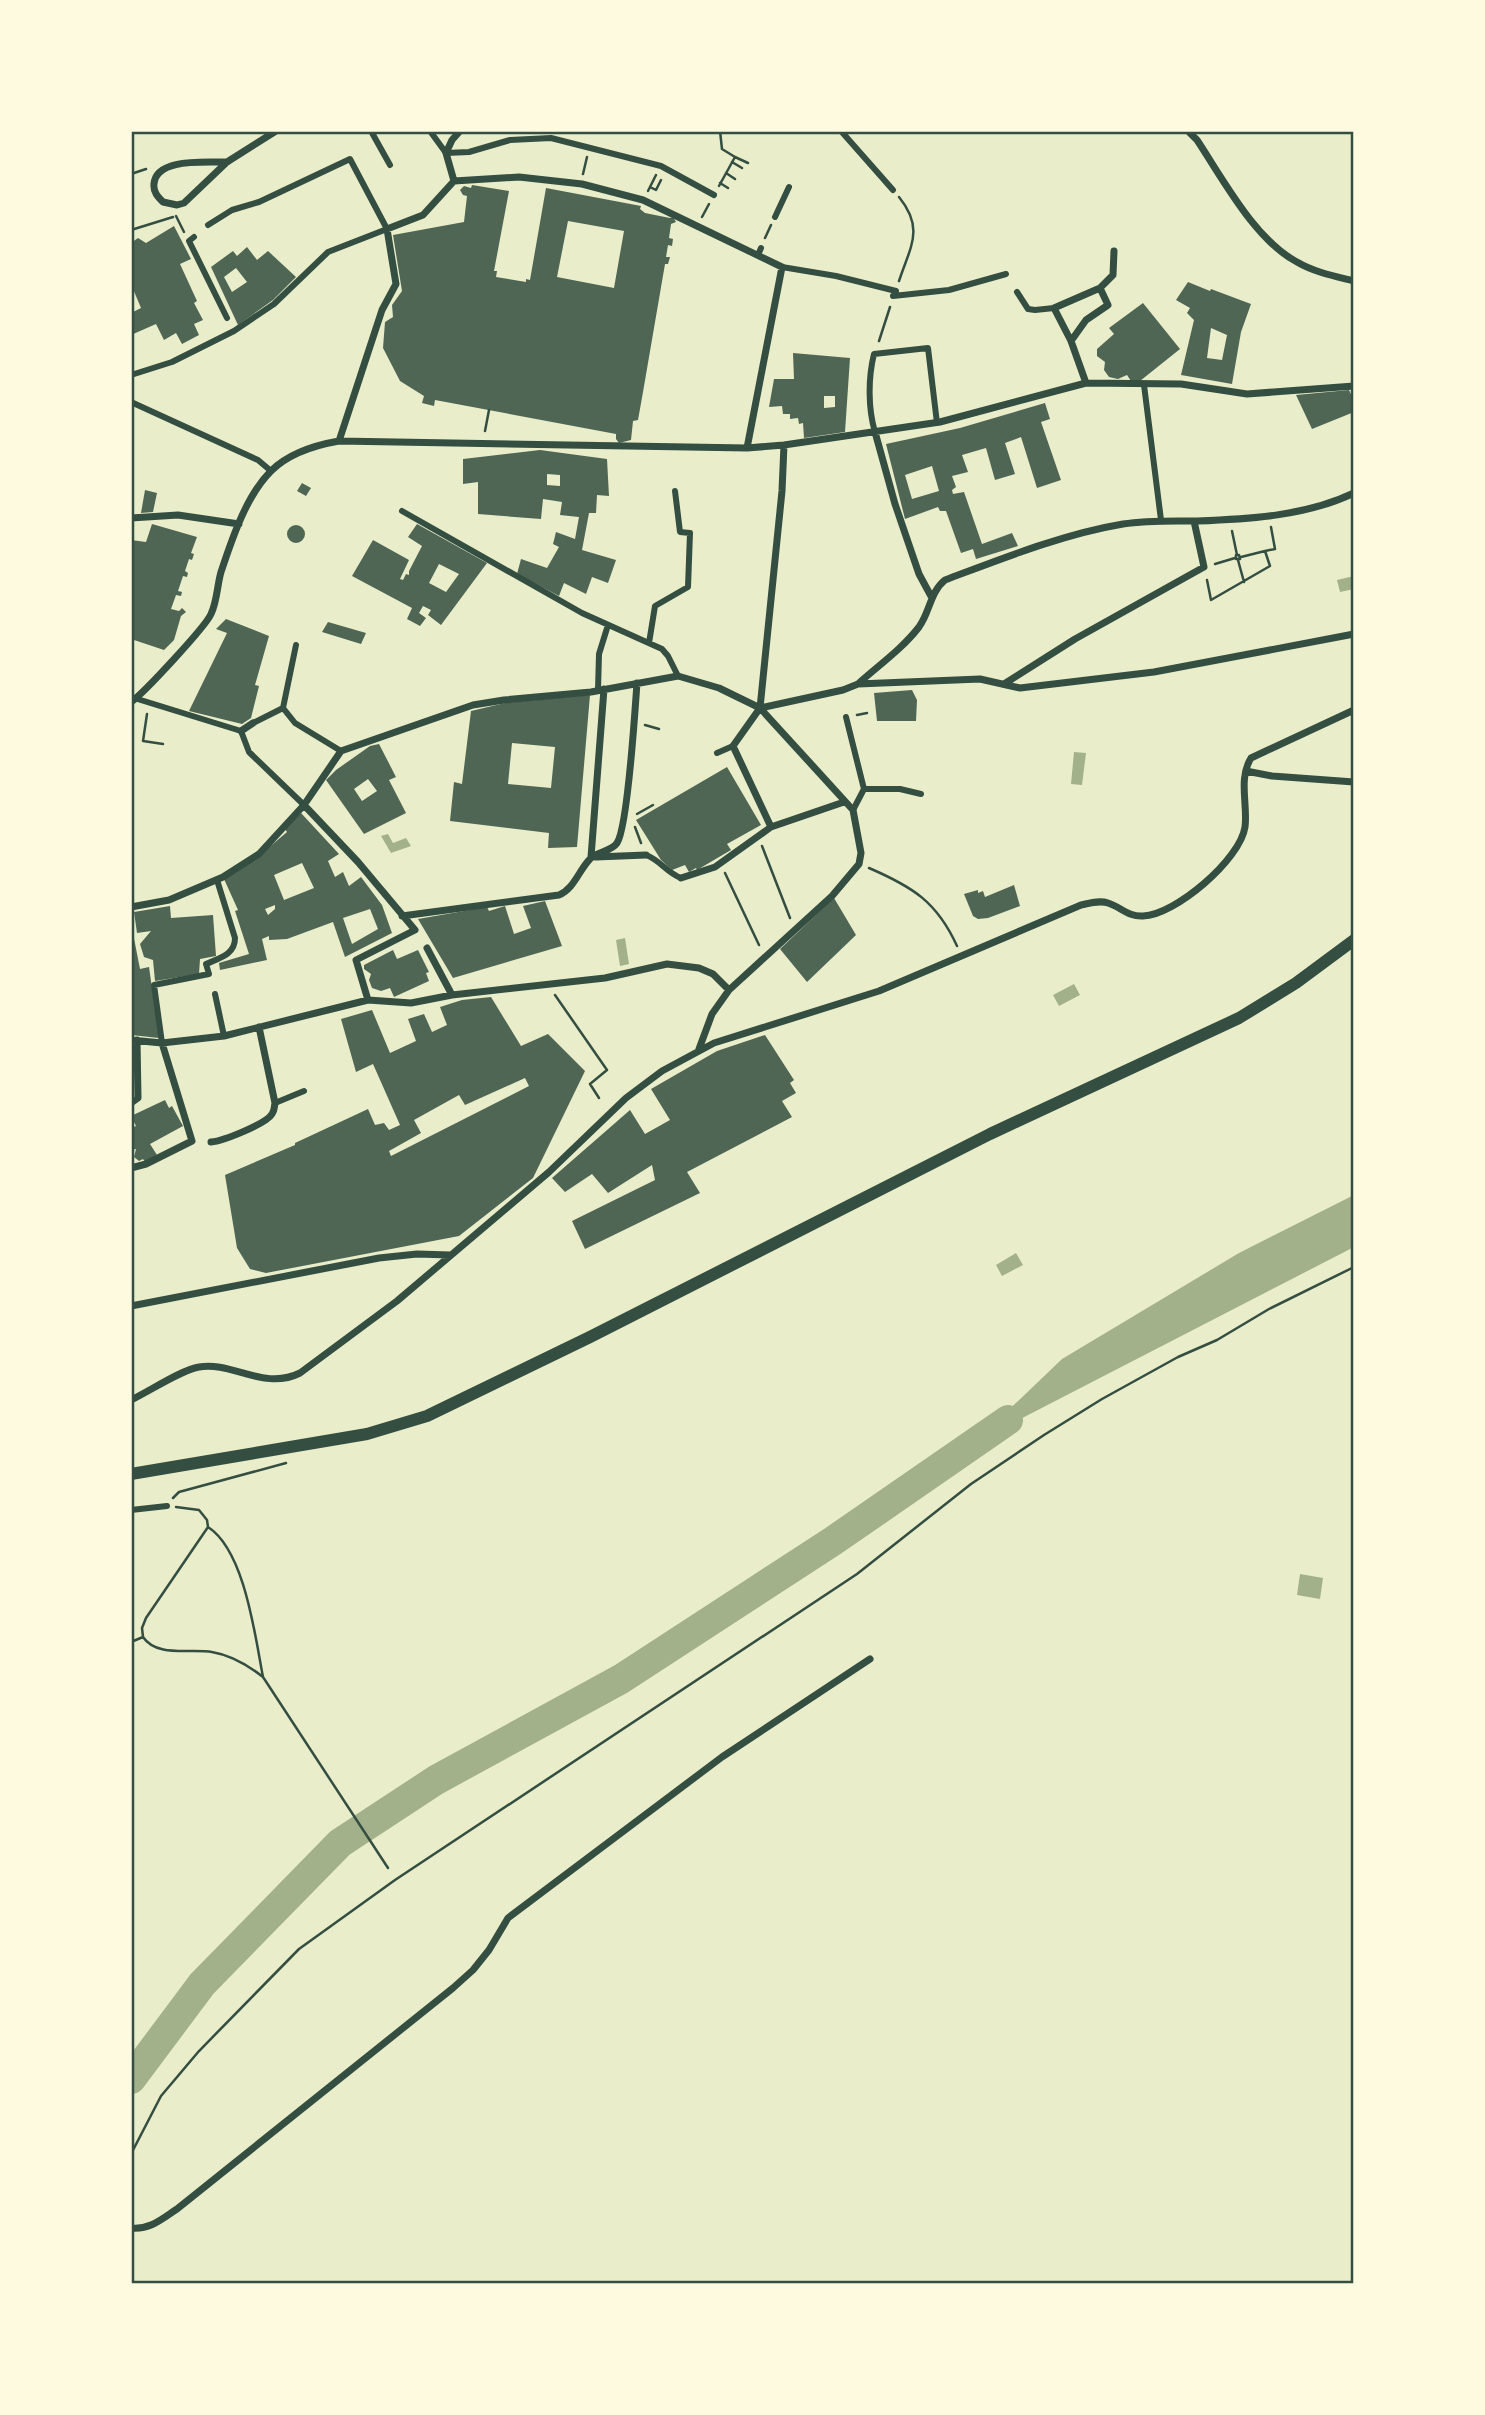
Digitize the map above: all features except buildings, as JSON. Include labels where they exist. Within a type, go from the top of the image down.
[{"type":"main road","points":[[131,1474],[367,1434],[427,1416],[590,1337],[990,1134],[1229,1023],[1279,994],[1354,940]]},
{"type":"street","points":[[226,162],[167,166],[157,173],[155,192],[163,202],[177,205],[184,203],[226,162],[276,131]]},
{"type":"street","points":[[371,131],[390,165]]},
{"type":"street","points":[[430,131],[446,153],[454,181]]},
{"type":"street","points":[[446,153],[452,139],[460,131]]},
{"type":"street","points":[[841,131],[893,190]]},
{"type":"street","points":[[1188,131],[1260,230],[1285,255],[1317,271],[1354,281]]},
{"type":"street","points":[[446,153],[469,152],[510,140],[551,138],[661,166],[714,195]]},
{"type":"street","points":[[371,151],[378,147]]},
{"type":"street","points":[[208,225],[232,210],[259,202],[346,160],[354,159],[387,229],[396,284],[382,310],[339,441]]},
{"type":"street","points":[[131,375],[172,362],[234,331],[274,304],[328,252],[423,215],[454,181],[519,177],[582,184],[643,200],[759,251],[782,267],[836,276],[895,293],[949,289],[1006,274]]},
{"type":"street","points":[[775,216],[789,187]]},
{"type":"street","points":[[192,239],[234,331]]},
{"type":"street","points":[[1017,292],[1028,309],[1054,308],[1100,288],[1113,275],[1114,251]]},
{"type":"street","points":[[747,448],[782,267]]},
{"type":"street","points":[[1071,341],[1086,320],[1108,305],[1100,288]]},
{"type":"street","points":[[1054,308],[1071,341],[1086,383]]},
{"type":"street","points":[[932,598],[919,574],[874,432],[871,419],[870,369],[874,354],[928,348],[937,422]]},
{"type":"street","points":[[242,731],[133,699],[211,616],[220,574],[239,524],[257,489],[271,471],[300,453],[339,441],[747,448],[937,422],[1086,383],[1181,384],[1247,394],[1353,388]]},
{"type":"street","points":[[1144,384],[1161,520]]},
{"type":"street","points":[[131,402],[258,460],[271,471]]},
{"type":"street","points":[[717,753],[733,746],[760,708],[782,491],[784,445]]},
{"type":"street","points":[[649,643],[654,606],[688,586],[690,533],[680,532],[675,491]]},
{"type":"street","points":[[858,684],[911,637],[927,615],[936,588],[944,580],[1034,547],[1122,524],[1161,520],[1230,520],[1269,515],[1317,507],[1354,493]]},
{"type":"street","points":[[402,511],[520,580],[665,652],[678,676]]},
{"type":"street","points":[[131,518],[178,515],[239,524]]},
{"type":"street","points":[[1004,684],[1075,639],[1204,567],[1195,521]]},
{"type":"street","points":[[591,857],[601,690],[599,654],[608,625]]},
{"type":"street","points":[[760,708],[843,690],[858,684],[980,679],[1020,688],[1154,672],[1354,635]]},
{"type":"street","points":[[296,645],[283,708],[295,723],[341,751]]},
{"type":"street","points":[[131,906],[169,900],[217,880],[259,854],[304,805],[341,751],[473,705],[601,690],[678,676],[719,688],[760,708],[853,810],[860,835],[859,864],[832,896],[729,990],[712,1014],[699,1049]]},
{"type":"street","points":[[402,916],[564,894],[591,857],[611,848],[620,836],[638,683]]},
{"type":"street","points":[[242,731],[283,708]]},
{"type":"street","points":[[131,1400],[197,1367],[211,1366],[273,1378],[294,1375],[397,1301],[549,1172],[640,1086],[699,1049],[879,991],[1081,905],[1107,902],[1127,914],[1146,916],[1163,911],[1191,894],[1233,855],[1241,842],[1245,827],[1244,784],[1251,758],[1354,710]]},
{"type":"street","points":[[846,717],[864,789],[853,810]]},
{"type":"street","points":[[242,731],[249,752],[358,862],[415,930],[356,960],[368,1000]]},
{"type":"street","points":[[733,746],[771,827]]},
{"type":"street","points":[[1246,771],[1272,776],[1354,782]]},
{"type":"street","points":[[864,789],[900,789],[921,794]]},
{"type":"street","points":[[591,857],[646,855],[656,859],[670,874],[681,878],[720,864],[771,827],[844,802]]},
{"type":"street","points":[[131,1168],[146,1164],[194,1141],[162,1043],[154,985],[209,974],[206,964],[229,954],[235,942],[217,880]]},
{"type":"street","points":[[427,948],[452,995]]},
{"type":"street","points":[[134,1101],[134,1040],[162,1043],[224,1036],[368,1000],[401,1004],[452,995],[605,978],[667,964],[699,968],[713,974],[729,990]]},
{"type":"street","points":[[215,994],[224,1036]]},
{"type":"street","points":[[211,1142],[235,1135],[268,1119],[274,1110],[275,1103],[259,1027]]},
{"type":"street","points":[[275,1103],[304,1091]]},
{"type":"street","points":[[131,1306],[379,1258],[417,1254],[450,1255]]},
{"type":"street","points":[[131,1510],[166,1506]]},
{"type":"street","points":[[131,2228],[151,2226],[177,2209],[453,1988],[481,1960],[508,1919],[722,1757],[870,1659]]},
{"type":"path","points":[[720,131],[722,149],[748,163]]},
{"type":"path","points":[[582,184],[589,146]]},
{"type":"path","points":[[697,226],[735,157]]},
{"type":"path","points":[[732,162],[742,168]]},
{"type":"path","points":[[726,173],[735,179]]},
{"type":"path","points":[[643,200],[650,187],[656,190],[663,177],[666,178]]},
{"type":"path","points":[[720,183],[728,188]]},
{"type":"path","points":[[874,354],[914,232],[912,216],[893,190]]},
{"type":"path","points":[[131,230],[176,216],[192,239]]},
{"type":"path","points":[[759,251],[775,216]]},
{"type":"path","points":[[483,444],[489,410]]},
{"type":"path","points":[[1265,551],[1270,566],[1211,600],[1204,567],[1238,557],[1265,551],[1275,549],[1269,515]]},
{"type":"path","points":[[1230,520],[1244,582]]},
{"type":"path","points":[[133,699],[148,708],[143,741],[163,744]]},
{"type":"path","points":[[646,855],[631,817],[653,805]]},
{"type":"path","points":[[758,836],[795,930]]},
{"type":"path","points":[[720,864],[760,944],[751,954]]},
{"type":"path","points":[[859,864],[908,887],[933,905],[948,926],[962,957]]},
{"type":"path","points":[[547,984],[607,1070],[590,1084],[599,1098]]},
{"type":"path","points":[[131,2154],[161,2096],[199,2051],[299,1949],[332,1925],[395,1880],[857,1574],[971,1484],[1044,1435],[1178,1357],[1217,1340],[1269,1309],[1354,1267]]},
{"type":"path","points":[[179,1492],[284,1465],[289,1461],[289,1456]]},
{"type":"path","points":[[166,1506],[199,1510],[207,1520],[208,1527],[146,1618],[142,1628],[143,1637],[151,1645],[162,1649],[220,1654],[263,1677],[388,1868]]},
{"type":"path","points":[[208,1527],[220,1536],[238,1572],[253,1622],[263,1677]]},
{"type":"path","points":[[131,1642],[143,1637]]},
{"type":"shaded area","points":[[1354,576],[1354,589],[1340,592],[1337,580]]},
{"type":"shaded area","points":[[1074,752],[1086,753],[1082,785],[1071,784]]},
{"type":"shaded area","points":[[388,834],[393,843],[406,838],[411,846],[391,853],[381,836]]},
{"type":"shaded area","points":[[625,938],[629,964],[620,966],[616,940]]},
{"type":"shaded area","points":[[1074,984],[1080,995],[1059,1006],[1053,995]]},
{"type":"shaded area","points":[[1354,1195],[1354,1247],[974,1443],[1062,1359],[1239,1253]]},
{"type":"shaded area","points":[[1016,1253],[1023,1265],[1002,1276],[996,1265]]},
{"type":"shaded area","points":[[1300,1574],[1323,1578],[1320,1599],[1297,1595]]},
{"type":"waterway","points":[[131,2079],[202,1984],[340,1843],[436,1780],[621,1679],[833,1541],[1008,1420]]}]
